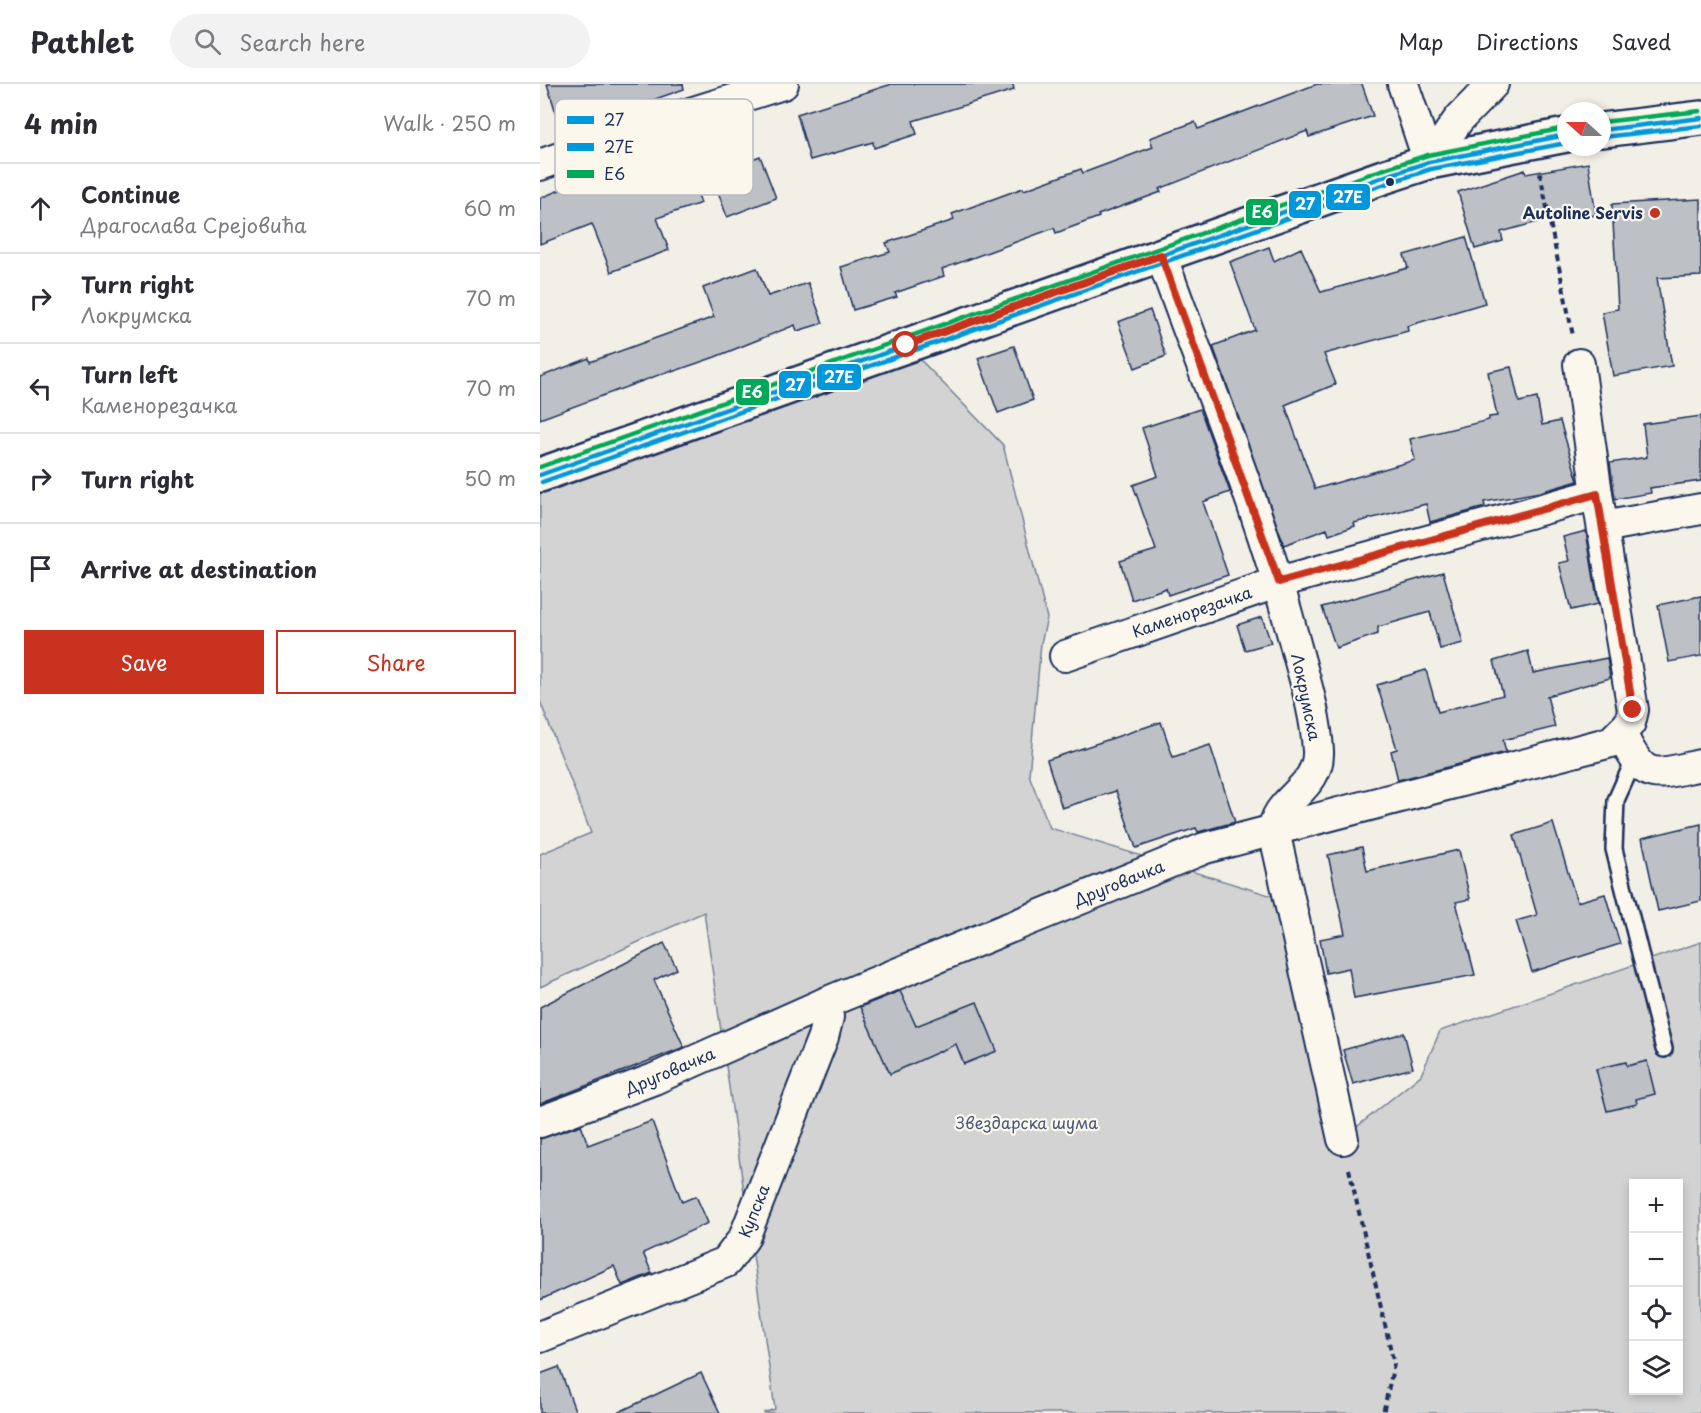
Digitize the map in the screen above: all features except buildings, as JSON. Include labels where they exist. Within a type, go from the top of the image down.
[{"type":"main road","points":[[1611,129],[1701,118]]},
{"type":"main road","points":[[540,475],[1429,162],[1557,136]]},
{"type":"street","points":[[735,99],[783,84]]},
{"type":"street","points":[[1403,84],[1429,162]]},
{"type":"street","points":[[1429,162],[1460,119],[1493,84]]},
{"type":"street","points":[[540,165],[555,160]]},
{"type":"street","name":"Локрумска","points":[[1161,255],[1279,582],[1314,717],[1318,760],[1310,779],[1275,820],[1274,831]]},
{"type":"street","points":[[1579,364],[1597,494],[1633,710],[1628,747],[1645,769],[1659,773],[1701,765]]},
{"type":"street","name":"Каменорезачка","points":[[1065,656],[1279,582],[1597,494]]},
{"type":"street","points":[[1603,527],[1701,508]]},
{"type":"street","name":"Друговачка","points":[[540,1122],[654,1079],[825,1003],[1205,848],[1603,746],[1628,747]]},
{"type":"street","points":[[1274,831],[1342,1138]]},
{"type":"street","name":"Купска","points":[[540,1337],[726,1262],[733,1256],[744,1238],[824,1037],[828,1017],[825,1003]]},
{"type":"lane","points":[[1628,747],[1616,800],[1614,849],[1664,1049]]},
{"type":"path","points":[[1532,140],[1579,364]]},
{"type":"path","points":[[1342,1138],[1395,1364],[1383,1413]]},
{"type":"green space","name":"Звездарска шума","points":[[906,345],[1003,445],[1047,618],[1041,643],[1029,775],[1050,828],[1282,899],[1343,1138],[1421,1075],[1440,1031],[1701,942],[1701,1413],[763,1413],[775,1409],[704,912],[540,987],[540,854],[591,833],[540,701],[540,475]]},
{"type":"transit line","name":"E6","points":[[1611,121],[1700,111]]},
{"type":"transit line","name":"27","points":[[1611,129],[1701,118]]},
{"type":"transit line","name":"27E","points":[[1611,136],[1701,126]]},
{"type":"transit line","name":"E6","points":[[540,467],[1381,170],[1428,155],[1557,130]]},
{"type":"transit line","name":"27","points":[[540,475],[1383,177],[1429,162],[1557,137]]},
{"type":"transit line","name":"27E","points":[[542,482],[1385,184],[1431,169],[1557,145]]},
{"type":"place","name":"Autoline Servis","points":[[1655,213]]},
{"type":"route","points":[[906,345],[1161,255],[1279,582],[1597,494],[1633,710]]}]
